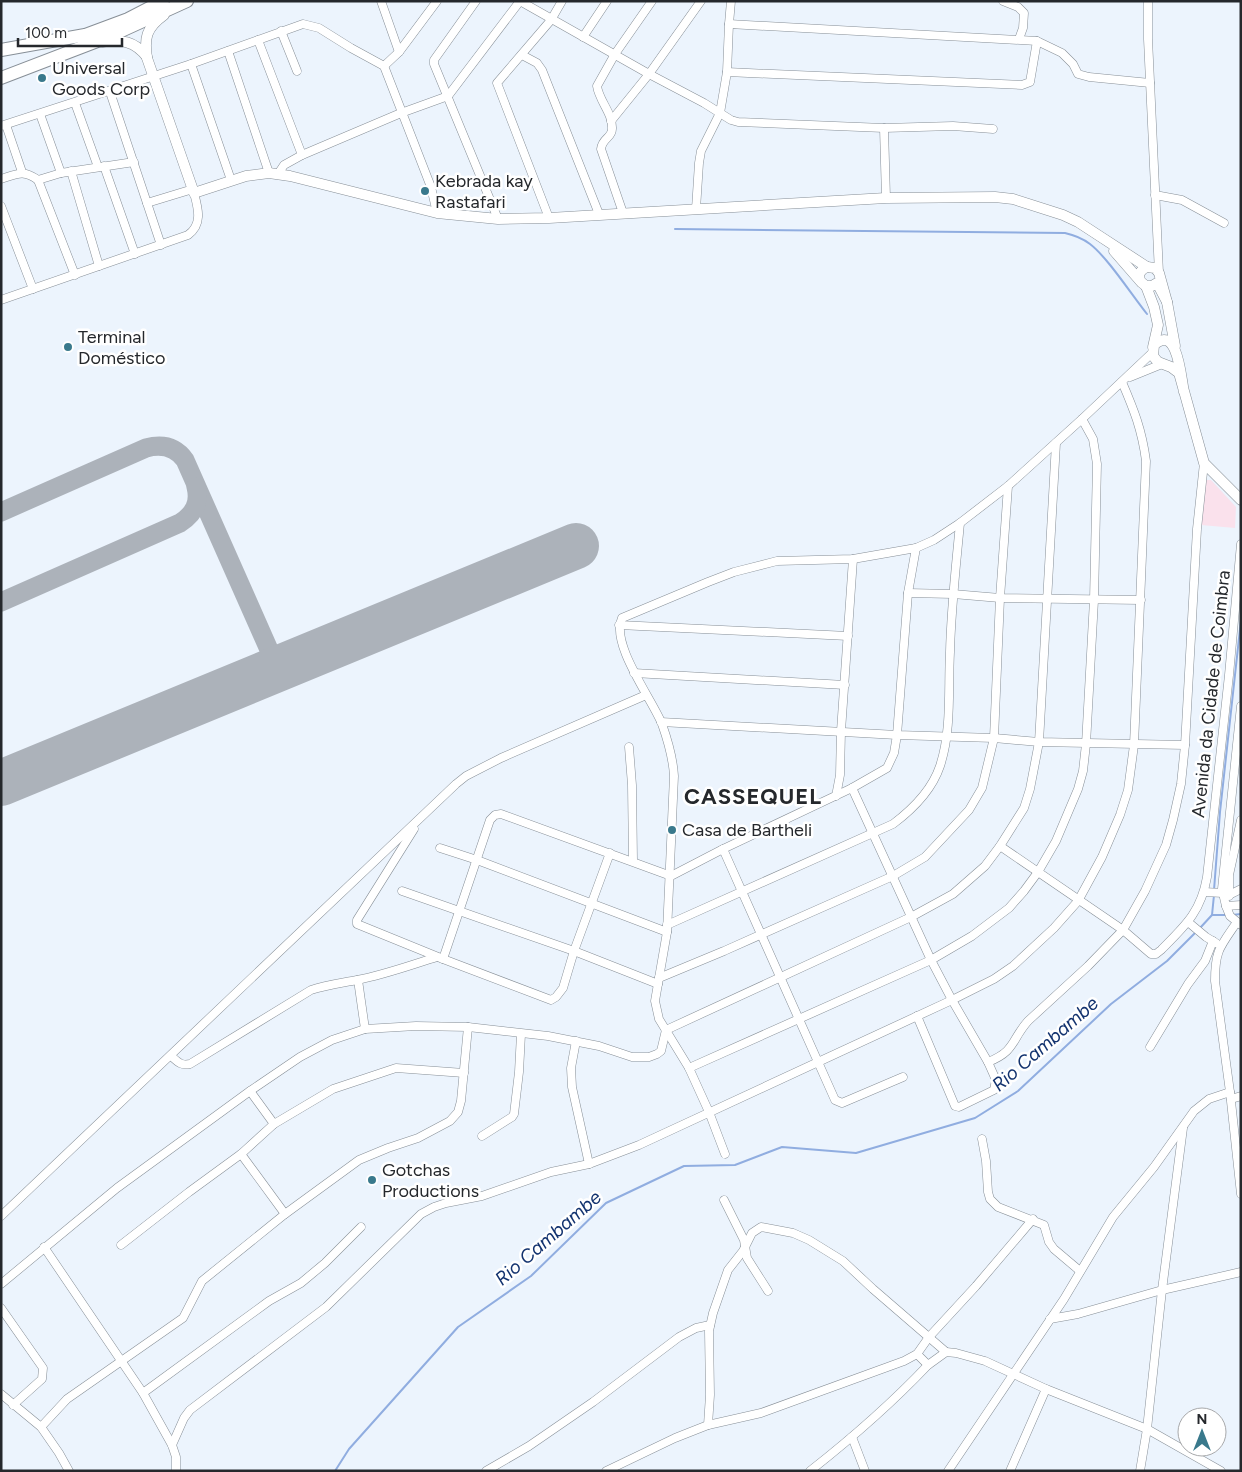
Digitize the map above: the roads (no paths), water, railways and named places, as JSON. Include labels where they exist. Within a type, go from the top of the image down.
[{"type":"main road","points":[[1,52],[85,35],[128,19],[164,1]]},
{"type":"main road","points":[[1,78],[81,47],[184,3]]},
{"type":"main road","points":[[1,70],[7,71],[53,58]]},
{"type":"street","points":[[381,1],[399,52]]},
{"type":"street","points":[[384,66],[399,52],[437,1]]},
{"type":"street","points":[[476,1],[434,60],[436,70],[498,219]]},
{"type":"street","points":[[273,174],[302,155],[401,113],[448,96],[520,1],[550,20],[738,122],[884,128],[953,126],[993,129]]},
{"type":"street","points":[[549,218],[497,83],[522,56],[562,1]]},
{"type":"street","points":[[583,37],[608,1]]},
{"type":"street","points":[[623,213],[601,150],[603,140],[611,134],[611,121],[597,88],[615,54],[652,1]]},
{"type":"street","points":[[611,121],[648,74],[700,1]]},
{"type":"street","points":[[696,209],[701,151],[720,113],[727,72],[731,1]]},
{"type":"street","points":[[1003,1],[1018,7],[1024,13],[1020,39]]},
{"type":"street","points":[[1148,1],[1157,245],[1152,269]]},
{"type":"street","points":[[1,300],[188,235],[195,228],[199,218],[193,191],[153,77],[145,45],[148,31],[159,19],[184,3]]},
{"type":"street","points":[[22,172],[3,126],[110,92],[281,31],[303,24],[310,24],[384,66],[431,187],[437,213]]},
{"type":"street","points":[[729,24],[1037,41],[1062,53],[1073,64],[1078,74],[1112,80],[1150,83]]},
{"type":"street","points":[[281,31],[297,71]]},
{"type":"street","points":[[258,40],[302,155]]},
{"type":"street","points":[[81,47],[109,41],[127,41],[135,44],[147,58]]},
{"type":"street","points":[[727,72],[1022,86],[1030,82],[1037,41]]},
{"type":"street","points":[[228,51],[273,174]]},
{"type":"street","points":[[522,56],[537,63],[542,70],[599,214]]},
{"type":"street","points":[[191,64],[231,180]]},
{"type":"street","points":[[110,92],[161,245]]},
{"type":"street","points":[[75,103],[135,254]]},
{"type":"street","points":[[40,114],[61,173]]},
{"type":"street","points":[[884,128],[886,198]]},
{"type":"street","points":[[38,180],[61,173],[134,162]]},
{"type":"street","points":[[1,179],[22,172],[32,175],[38,180],[75,275]]},
{"type":"street","points":[[71,172],[100,266]]},
{"type":"street","points":[[147,203],[251,175],[273,174],[437,213],[498,219],[549,218],[886,198],[1013,198],[1038,205],[1078,222],[1152,269],[1167,302],[1176,354],[1172,361],[1124,381]]},
{"type":"street","points":[[1155,196],[1182,200],[1224,223]]},
{"type":"street","points":[[1,206],[33,289]]},
{"type":"street","points":[[1078,222],[1112,249],[1143,284],[1152,286],[1158,283],[1167,302]]},
{"type":"street","points":[[725,1154],[689,1068],[666,1030],[657,1011],[655,1001],[667,928],[671,876],[674,776],[672,754],[661,722],[634,673],[619,633],[622,618],[734,572],[777,561],[853,559],[916,548],[934,540],[960,523],[1008,486],[1124,381],[1153,351],[1158,325],[1154,307],[1140,273],[1152,269]]},
{"type":"street","points":[[988,1062],[1001,1057],[1008,1051],[1028,1020],[1066,988],[1123,930],[1145,891],[1166,845],[1174,820],[1181,784],[1185,746],[1197,529],[1204,463],[1184,392],[1179,373],[1155,360],[1154,345],[1161,341],[1168,341],[1175,348],[1184,392]]},
{"type":"street","points":[[172,1444],[184,1418],[190,1410],[326,1307],[421,1214],[446,1203],[482,1196],[551,1172],[589,1164],[638,1145],[994,979],[1013,966],[1054,928],[1078,901],[1102,856],[1120,815],[1128,790],[1134,746],[1146,461],[1137,417],[1124,381]]},
{"type":"street","points":[[689,1068],[931,960],[972,936],[1003,913],[1024,892],[1038,872],[1056,841],[1071,808],[1083,771],[1086,744],[1094,600],[1097,464],[1093,440],[1082,419]]},
{"type":"street","points":[[666,1030],[911,917],[953,894],[985,866],[1000,846],[1024,808],[1030,789],[1039,742],[1056,443]]},
{"type":"street","points":[[1204,463],[1241,500]]},
{"type":"street","points":[[402,890],[658,981],[893,876],[925,856],[969,810],[982,788],[994,738],[1000,598],[1008,486]]},
{"type":"street","points":[[440,848],[477,860],[591,904],[667,928],[893,824],[910,812],[926,792],[940,767],[947,736],[952,594],[960,523]]},
{"type":"street","name":"Avenida da Cidade de Coimbra","points":[[1123,930],[1151,954],[1156,954],[1190,924],[1207,892],[1241,544]]},
{"type":"street","points":[[440,958],[459,910],[490,820],[495,815],[501,814],[671,876],[723,849],[852,788],[887,768],[894,753],[898,735],[908,593],[916,548]]},
{"type":"street","points":[[836,796],[840,775],[841,731],[853,559]]},
{"type":"street","points":[[908,593],[1000,598],[1141,600]]},
{"type":"street","points":[[620,624],[848,636]]},
{"type":"street","points":[[634,673],[845,685]]},
{"type":"street","points":[[1,1216],[456,784],[471,773],[501,758],[646,695]]},
{"type":"street","name":"Avenida da Cidade de Coimbra","points":[[1224,897],[1224,854],[1241,706]]},
{"type":"street","points":[[661,722],[898,735],[994,738],[1039,742],[1185,746]]},
{"type":"street","points":[[629,748],[632,785],[632,861]]},
{"type":"street","points":[[852,788],[931,960],[988,1062],[996,1080],[994,1090],[960,1107],[956,1107],[917,1016]]},
{"type":"street","points":[[419,820],[356,922],[359,925],[440,958],[551,1000],[556,998],[562,988],[610,853]]},
{"type":"street","points":[[1150,1046],[1188,984],[1217,943],[1239,924],[1230,916],[1224,897],[1241,820]]},
{"type":"street","points":[[1000,846],[1123,930]]},
{"type":"street","points":[[723,849],[835,1100],[842,1103],[903,1077]]},
{"type":"street","points":[[1224,897],[1241,889]]},
{"type":"street","points":[[1207,892],[1241,905]]},
{"type":"street","points":[[1190,924],[1217,943]]},
{"type":"street","points":[[1217,943],[1215,981],[1231,1096],[1241,1194]]},
{"type":"street","points":[[171,1056],[180,1064],[190,1064],[311,990],[322,986],[358,980],[440,958]]},
{"type":"street","points":[[358,980],[365,1029]]},
{"type":"street","points":[[1,1284],[117,1188],[250,1091],[300,1057],[332,1040],[365,1029],[416,1026],[468,1027],[576,1041],[615,1050],[632,1057],[649,1057],[661,1050],[666,1030]]},
{"type":"street","points":[[41,1427],[68,1399],[183,1318],[202,1281],[284,1214],[359,1160],[418,1138],[450,1121],[458,1112],[468,1027]]},
{"type":"street","points":[[482,1136],[514,1114],[518,1088],[521,1034]]},
{"type":"street","points":[[576,1041],[571,1068],[572,1086],[589,1164]]},
{"type":"street","points":[[121,1245],[175,1202],[241,1154],[274,1124],[332,1089],[396,1068],[464,1073]]},
{"type":"street","points":[[250,1091],[274,1124]]},
{"type":"street","points":[[948,1471],[1064,1299],[1113,1217],[1183,1128],[1189,1117],[1201,1104],[1209,1099],[1241,1096]]},
{"type":"street","points":[[1140,1471],[1147,1429],[1162,1290],[1183,1128]]},
{"type":"street","points":[[982,1139],[990,1199],[998,1207],[1033,1219],[1044,1225],[1049,1242],[1054,1249],[1080,1271]]},
{"type":"street","points":[[241,1154],[284,1214]]},
{"type":"street","points":[[724,1200],[744,1240],[747,1258],[768,1291]]},
{"type":"street","points":[[606,1471],[674,1438],[708,1425],[761,1413],[904,1361],[917,1354],[929,1337],[960,1305],[1033,1219]]},
{"type":"street","points":[[143,1393],[268,1301],[302,1283],[361,1227]]},
{"type":"street","points":[[708,1425],[710,1325],[728,1270],[746,1246],[752,1234],[761,1227],[784,1230],[809,1240],[851,1267],[873,1289],[946,1352],[985,1361],[1046,1389],[1147,1429],[1221,1471]]},
{"type":"street","points":[[44,1247],[143,1393],[172,1444],[176,1457],[176,1471]]},
{"type":"street","points":[[1050,1319],[1078,1314],[1162,1290],[1241,1272]]},
{"type":"street","points":[[1,1308],[43,1368],[42,1379],[13,1404]]},
{"type":"street","points":[[486,1471],[529,1446],[578,1412],[679,1337],[696,1328],[710,1325]]},
{"type":"street","points":[[810,1471],[852,1438],[928,1366],[946,1352]]},
{"type":"street","points":[[917,1354],[928,1366]]},
{"type":"street","points":[[1010,1471],[1046,1389]]},
{"type":"street","points":[[1,1394],[41,1427],[70,1471]]},
{"type":"street","points":[[852,1438],[865,1471]]},
{"type":"waterway","points":[[675,229],[1065,233],[1084,240],[1097,250],[1147,314]]},
{"type":"waterway","points":[[1214,890],[1220,812],[1241,620]]},
{"type":"waterway","points":[[1212,915],[1214,895]]},
{"type":"waterway","points":[[1232,915],[1241,914]]},
{"type":"waterway","points":[[1212,915],[1227,915]]},
{"type":"waterway","name":"Rio Cambambe","points":[[1200,928],[1212,915]]},
{"type":"waterway","name":"Rio Cambambe","points":[[335,1471],[349,1449],[458,1327],[531,1276],[606,1203],[684,1166],[735,1165],[782,1147],[856,1153],[975,1118],[1018,1091],[1111,1004],[1167,961],[1197,931]]},
{"type":"place","name":"Universal Goods Corp","points":[[42,78]]},
{"type":"place","name":"Kebrada kay Rastafari","points":[[425,191]]},
{"type":"place","name":"Terminal Doméstico","points":[[68,347]]},
{"type":"place","name":"Casa de Bartheli","points":[[672,830]]},
{"type":"place","name":"Gotchas Productions","points":[[372,1180]]},
{"type":"district","name":"CASSEQUEL","points":[[753,796]]}]
